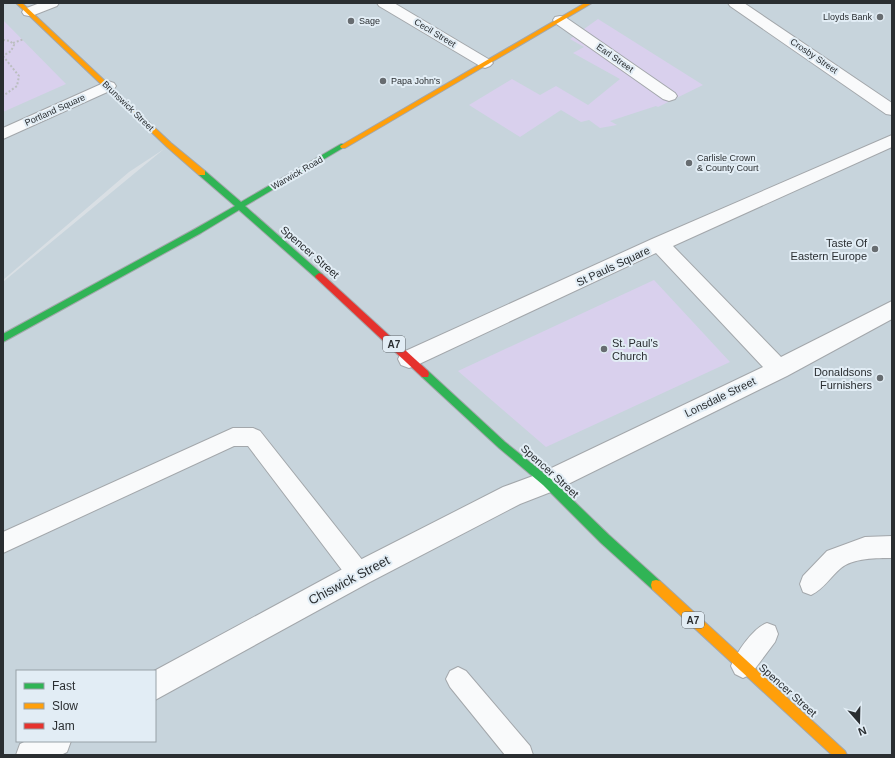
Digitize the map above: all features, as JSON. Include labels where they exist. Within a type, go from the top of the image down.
[{"type":"main road","name":"Warwick Road","points":[[3,338],[198,231],[589,3]]},
{"type":"main road","name":"Brunswick Street","points":[[24,8],[169,145],[240,206]]},
{"type":"main road","name":"Spencer Street","points":[[240,206],[502,445],[547,482],[605,539],[842,755]]},
{"type":"street","points":[[24,8],[52,3]]},
{"type":"street","name":"Cecil Street","points":[[384,3],[485,63]]},
{"type":"street","name":"Crosby Street","points":[[735,3],[892,110]]},
{"type":"street","name":"Earl Street","points":[[560,20],[669,96]]},
{"type":"street","name":"Portland Square","points":[[3,134],[108,86]]},
{"type":"street","points":[[659,244],[892,140]]},
{"type":"street","name":"St Pauls Square","points":[[409,359],[659,244],[779,368]]},
{"type":"street","name":"Lonsdale Street","points":[[547,482],[779,368],[892,310]]},
{"type":"street","name":"Chiswick Street","points":[[156,685],[359,574],[512,495],[547,482]]},
{"type":"street","points":[[31,755],[54,742]]},
{"type":"lane","points":[[3,543],[233,437],[253,437],[359,574]]},
{"type":"lane","points":[[811,584],[835,559],[865,548],[892,547]]},
{"type":"lane","points":[[743,666],[767,634]]},
{"type":"lane","points":[[458,679],[519,755]]},
{"type":"path","points":[[3,40],[10,41],[14,45],[12,51],[3,56],[19,76],[17,86],[3,96]]},
{"type":"shaded area","points":[[3,3],[892,3],[892,755],[3,755],[3,282],[164,149],[129,172],[3,280]]},
{"type":"shaded area","points":[[598,19],[703,85],[658,107],[656,106],[610,121],[617,125],[600,128],[589,120],[581,122],[561,110],[520,137],[469,105],[512,79],[540,95],[556,86],[588,105],[620,79],[573,53],[584,47],[570,39]]},
{"type":"shaded area","points":[[3,20],[66,84],[3,112]]},
{"type":"shaded area","points":[[654,280],[730,362],[546,447],[458,371]]},
{"type":"traffic: fast","points":[[319,276],[240,206],[343,146]]},
{"type":"traffic: fast","points":[[3,338],[198,231],[240,206],[202,173]]},
{"type":"traffic: fast","points":[[425,374],[502,445],[547,482],[605,539],[656,585]]},
{"type":"traffic: slow","points":[[19,3],[169,145],[202,173]]},
{"type":"traffic: slow","points":[[343,146],[589,3]]},
{"type":"traffic: slow","points":[[656,585],[841,755]]},
{"type":"traffic: jam","points":[[319,276],[425,374]]},
{"type":"place","name":"Lloyds Bank","points":[[880,17]]},
{"type":"place","name":"Sage","points":[[351,21]]},
{"type":"place","name":"Papa John's","points":[[383,81]]},
{"type":"place","name":"Carlisle Crown & County Court","points":[[689,163]]},
{"type":"place","name":"Taste Of Eastern Europe","points":[[875,249]]},
{"type":"place","name":"St. Paul's Church","points":[[604,349]]},
{"type":"place","name":"Donaldsons Furnishers","points":[[880,378]]}]
